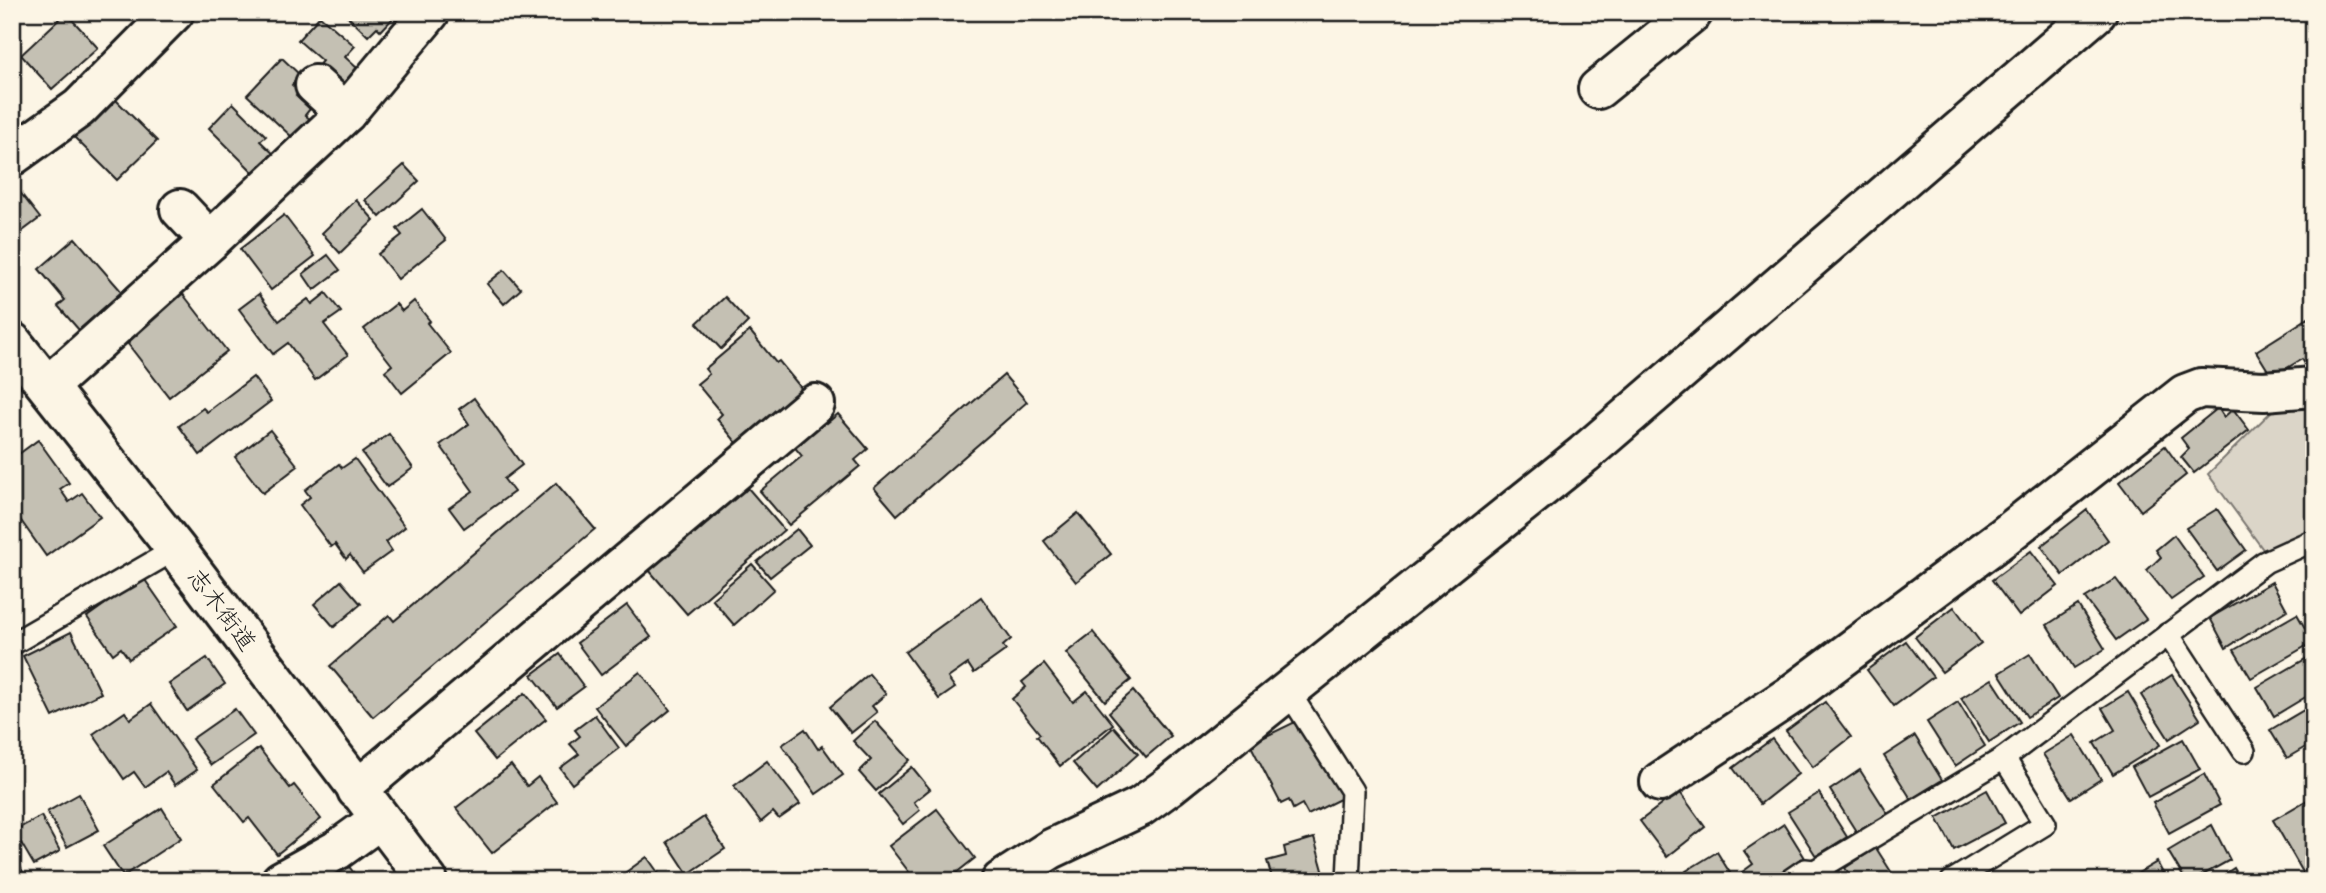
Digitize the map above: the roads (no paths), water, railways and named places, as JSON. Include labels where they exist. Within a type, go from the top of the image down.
[{"type":"street","points":[[12,156],[79,108],[174,12]]},
{"type":"street","points":[[48,386],[210,241],[346,113],[430,12]]},
{"type":"street","points":[[1598,89],[1693,12]]},
{"type":"street","points":[[1001,881],[1051,849],[1140,807],[1288,691],[1584,454],[2097,12]]},
{"type":"street","points":[[315,85],[346,113]]},
{"type":"street","points":[[180,209],[210,241]]},
{"type":"street","name":"志木街道","points":[[12,342],[176,550],[428,881]]},
{"type":"street","points":[[1660,782],[1802,687],[2001,538],[2185,394],[2201,388],[2264,391],[2314,387]]},
{"type":"street","points":[[357,790],[815,404]]},
{"type":"street","points":[[281,881],[337,850],[380,819]]},
{"type":"lane","points":[[1789,881],[1805,870],[1815,872],[2004,758],[2265,562],[2314,540]]},
{"type":"lane","points":[[12,644],[176,550]]},
{"type":"lane","points":[[2168,634],[2244,751]]},
{"type":"lane","points":[[1288,691],[1352,791],[1348,881]]},
{"type":"lane","points":[[1952,881],[2045,824],[2004,758]]}]
